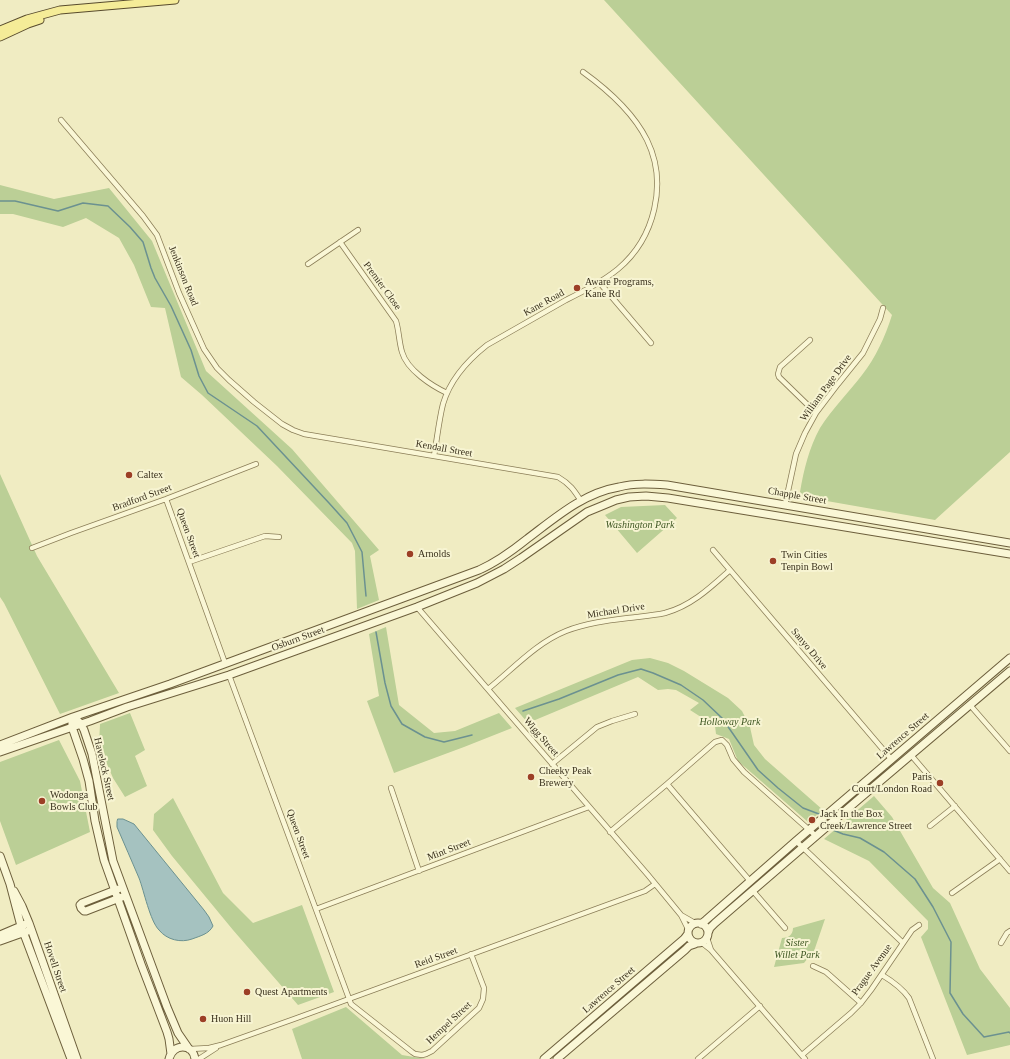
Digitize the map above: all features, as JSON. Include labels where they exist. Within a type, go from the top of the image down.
[{"type":"main road","points":[[0,30],[27,19],[60,10],[175,0]]},
{"type":"main road","points":[[0,37],[28,24],[87,8]]},
{"type":"street","name":"Kane Road","points":[[434,456],[443,404],[447,393],[462,369],[473,356],[487,345],[599,282],[618,269],[638,247],[649,226],[655,206],[657,184],[654,161],[649,145],[634,119],[610,92],[583,72]]},
{"type":"street","name":"Jenkinson Road","points":[[61,120],[143,216],[157,235],[179,293],[204,349],[217,368],[254,402],[282,424],[293,430]]},
{"type":"street","points":[[308,264],[358,230]]},
{"type":"street","name":"Premier Close","points":[[340,242],[396,321],[402,351],[407,363],[432,386],[447,393]]},
{"type":"street","points":[[599,282],[651,343]]},
{"type":"street","name":"William Page Drive","points":[[785,505],[796,454],[805,433],[816,413],[863,353],[880,319],[883,308]]},
{"type":"street","points":[[810,340],[780,367],[778,374],[816,413]]},
{"type":"street","name":"Kendall Street","points":[[293,430],[304,434],[558,477],[572,487],[581,501]]},
{"type":"street","name":"Bradford Street","points":[[32,548],[256,464]]},
{"type":"street","name":"Chapple Street","points":[[581,501],[609,489],[619,487],[644,484],[667,485],[1010,543]]},
{"type":"street","points":[[581,501],[587,512],[616,500],[629,497],[646,496],[668,498],[1010,554]]},
{"type":"street","name":"Queen Street","points":[[166,499],[225,663]]},
{"type":"street","name":"Osburn Street","points":[[0,745],[73,717],[170,684],[472,573],[490,565],[581,501]]},
{"type":"street","points":[[784,517],[785,505]]},
{"type":"street","name":"Osburn Street","points":[[0,752],[127,707],[229,675],[417,607],[477,583],[504,569],[587,512]]},
{"type":"street","points":[[189,562],[265,536],[279,537]]},
{"type":"street","name":"Sanyo Drive","points":[[713,550],[892,760]]},
{"type":"street","name":"Michael Drive","points":[[488,690],[535,649],[565,632],[599,622],[664,613],[682,607],[698,598],[730,570]]},
{"type":"street","points":[[410,595],[417,607]]},
{"type":"street","name":"Wigg Street","points":[[417,607],[682,915],[688,932]]},
{"type":"street","name":"Lawrence Street","points":[[698,923],[706,920],[1010,658]]},
{"type":"street","points":[[225,663],[229,675]]},
{"type":"street","name":"Lawrence Street","points":[[557,1059],[566,1056],[630,997],[689,946],[703,939],[715,923],[1010,671]]},
{"type":"street","name":"Queen Street","points":[[229,675],[349,999]]},
{"type":"street","points":[[970,705],[1010,751]]},
{"type":"street","points":[[552,764],[597,727],[635,714]]},
{"type":"street","name":"Havelock Street","points":[[73,717],[81,724],[92,754],[113,861],[122,887],[178,1033],[194,1054],[196,1059]]},
{"type":"street","name":"Havelock Street","points":[[73,717],[72,727],[89,781],[101,848],[168,1037],[169,1057]]},
{"type":"street","points":[[610,832],[715,742],[722,740],[727,745],[733,759],[744,772],[816,836]]},
{"type":"street","points":[[905,748],[1010,871]]},
{"type":"street","points":[[892,760],[897,767]]},
{"type":"street","points":[[667,784],[750,881]]},
{"type":"street","points":[[391,788],[419,871]]},
{"type":"street","name":"Mint Street","points":[[316,909],[589,806]]},
{"type":"street","points":[[930,826],[955,806]]},
{"type":"street","points":[[796,841],[903,943]]},
{"type":"street","name":"Hovell Street","points":[[0,856],[10,884],[22,929],[77,1059]]},
{"type":"street","points":[[952,893],[1000,859]]},
{"type":"street","name":"Hovell Street","points":[[10,884],[22,906],[30,926],[71,1059]]},
{"type":"street","name":"Reid Street","points":[[190,1049],[209,1048],[221,1045],[645,891],[655,884]]},
{"type":"street","points":[[122,887],[83,902],[80,905],[81,908],[83,911],[86,911],[126,895]]},
{"type":"street","points":[[753,891],[785,928]]},
{"type":"street","name":"Wigg Street","points":[[682,915],[698,923]]},
{"type":"street","points":[[698,923],[706,927],[703,939],[690,940],[688,932],[692,924],[698,923]]},
{"type":"street","name":"Prague Avenue","points":[[803,1057],[861,1003],[912,930],[919,925]]},
{"type":"street","points":[[0,935],[30,926]]},
{"type":"street","points":[[0,941],[22,929]]},
{"type":"street","points":[[1001,943],[1010,931]]},
{"type":"street","name":"Lawrence Street","points":[[544,1059],[684,939],[688,932]]},
{"type":"street","points":[[703,939],[803,1057]]},
{"type":"street","name":"Hempel Street","points":[[349,999],[351,1004],[412,1052],[418,1055],[426,1054],[432,1051],[475,1012],[482,1002],[484,988],[471,954]]},
{"type":"street","points":[[813,966],[826,972],[861,1003]]},
{"type":"street","points":[[882,974],[903,990],[909,998],[933,1059]]},
{"type":"street","points":[[624,990],[630,997]]},
{"type":"street","points":[[698,1059],[760,1006]]},
{"type":"street","points":[[159,1010],[167,1007]]},
{"type":"street","name":"Reid Street","points":[[199,1059],[221,1045]]},
{"type":"street","points":[[169,1057],[174,1050],[180,1047],[190,1049]]},
{"type":"street","points":[[558,1047],[566,1056]]},
{"type":"green space","points":[[604,0],[1010,0],[1010,452],[935,520],[804,497],[800,492],[807,459],[820,428],[872,361],[883,339],[892,315]]},
{"type":"green space","points":[[0,185],[54,199],[109,188],[152,241],[206,371],[292,449],[379,550],[370,556],[379,600],[357,609],[355,551],[352,543],[277,466],[181,377],[165,308],[151,307],[134,265],[119,238],[86,218],[63,227],[13,214],[0,214]]},
{"type":"green space","points":[[0,474],[37,556],[119,693],[60,714],[0,597]]},
{"type":"green space","name":"Washington Park","points":[[665,505],[677,518],[637,553],[605,515],[621,507]]},
{"type":"green space","points":[[386,627],[399,705],[434,733],[455,731],[499,713],[512,728],[394,773],[367,701],[379,696],[369,634]]},
{"type":"green space","name":"Holloway Park","points":[[650,658],[668,663],[684,671],[728,698],[742,711],[750,727],[754,745],[765,759],[823,810],[808,822],[738,761],[729,739],[716,734],[715,726],[690,710],[699,703],[676,690],[658,690],[638,677],[528,723],[515,708],[632,660]]},
{"type":"green space","points":[[130,713],[145,750],[135,756],[147,786],[125,797],[113,778],[99,745],[100,724]]},
{"type":"green space","name":"Wodonga Bowls Club","points":[[59,740],[80,781],[90,832],[16,865],[0,821],[0,762]]},
{"type":"green space","points":[[874,796],[892,817],[933,888],[950,903],[980,969],[1010,1008],[1010,1045],[967,1055],[921,937],[928,929],[928,921],[869,861],[824,839]]},
{"type":"green space","points":[[173,798],[223,893],[253,923],[302,905],[334,992],[298,1005],[233,930],[172,856],[153,830],[154,814]]},
{"type":"green space","name":"Sister Willet Park","points":[[825,919],[812,957],[808,958],[804,963],[774,967],[782,938],[790,936],[793,928]]},
{"type":"green space","points":[[346,1007],[402,1055],[426,1059],[302,1059],[292,1029]]},
{"type":"water","points":[[118,819],[123,819],[134,824],[204,910],[213,926],[209,931],[198,937],[179,941],[166,936],[159,930],[153,920],[139,878],[117,827]]},
{"type":"waterway","points":[[0,201],[15,201],[58,211],[83,203],[108,206],[130,227],[143,242],[155,278],[171,306],[191,350],[199,376],[208,393],[257,426],[347,523],[362,552],[366,596]]},
{"type":"waterway","points":[[376,632],[385,683],[391,706],[402,724],[425,737],[444,742],[472,735]]},
{"type":"waterway","points":[[523,711],[559,699],[618,675],[641,669],[653,673],[681,685],[703,700],[722,718],[758,770],[803,808],[819,814]]},
{"type":"waterway","points":[[833,830],[860,838],[884,852],[915,879],[933,907],[951,942],[950,993],[963,1014],[984,1037],[1010,1033]]},
{"type":"place","name":"Aware Programs, Kane Rd","points":[[577,288]]},
{"type":"place","name":"Caltex","points":[[129,475]]},
{"type":"place","name":"Arnolds","points":[[410,554]]},
{"type":"place","name":"Twin Cities Tenpin Bowl","points":[[773,561]]},
{"type":"place","name":"Cheeky Peak Brewery","points":[[531,777]]},
{"type":"place","name":"Paris Court/London Road","points":[[940,783]]},
{"type":"place","name":"Wodonga Bowls Club","points":[[42,801]]},
{"type":"place","name":"Jack In the Box Creek/Lawrence Street","points":[[812,820]]},
{"type":"place","name":"Quest Apartments","points":[[247,992]]},
{"type":"place","name":"Huon Hill","points":[[203,1019]]}]
